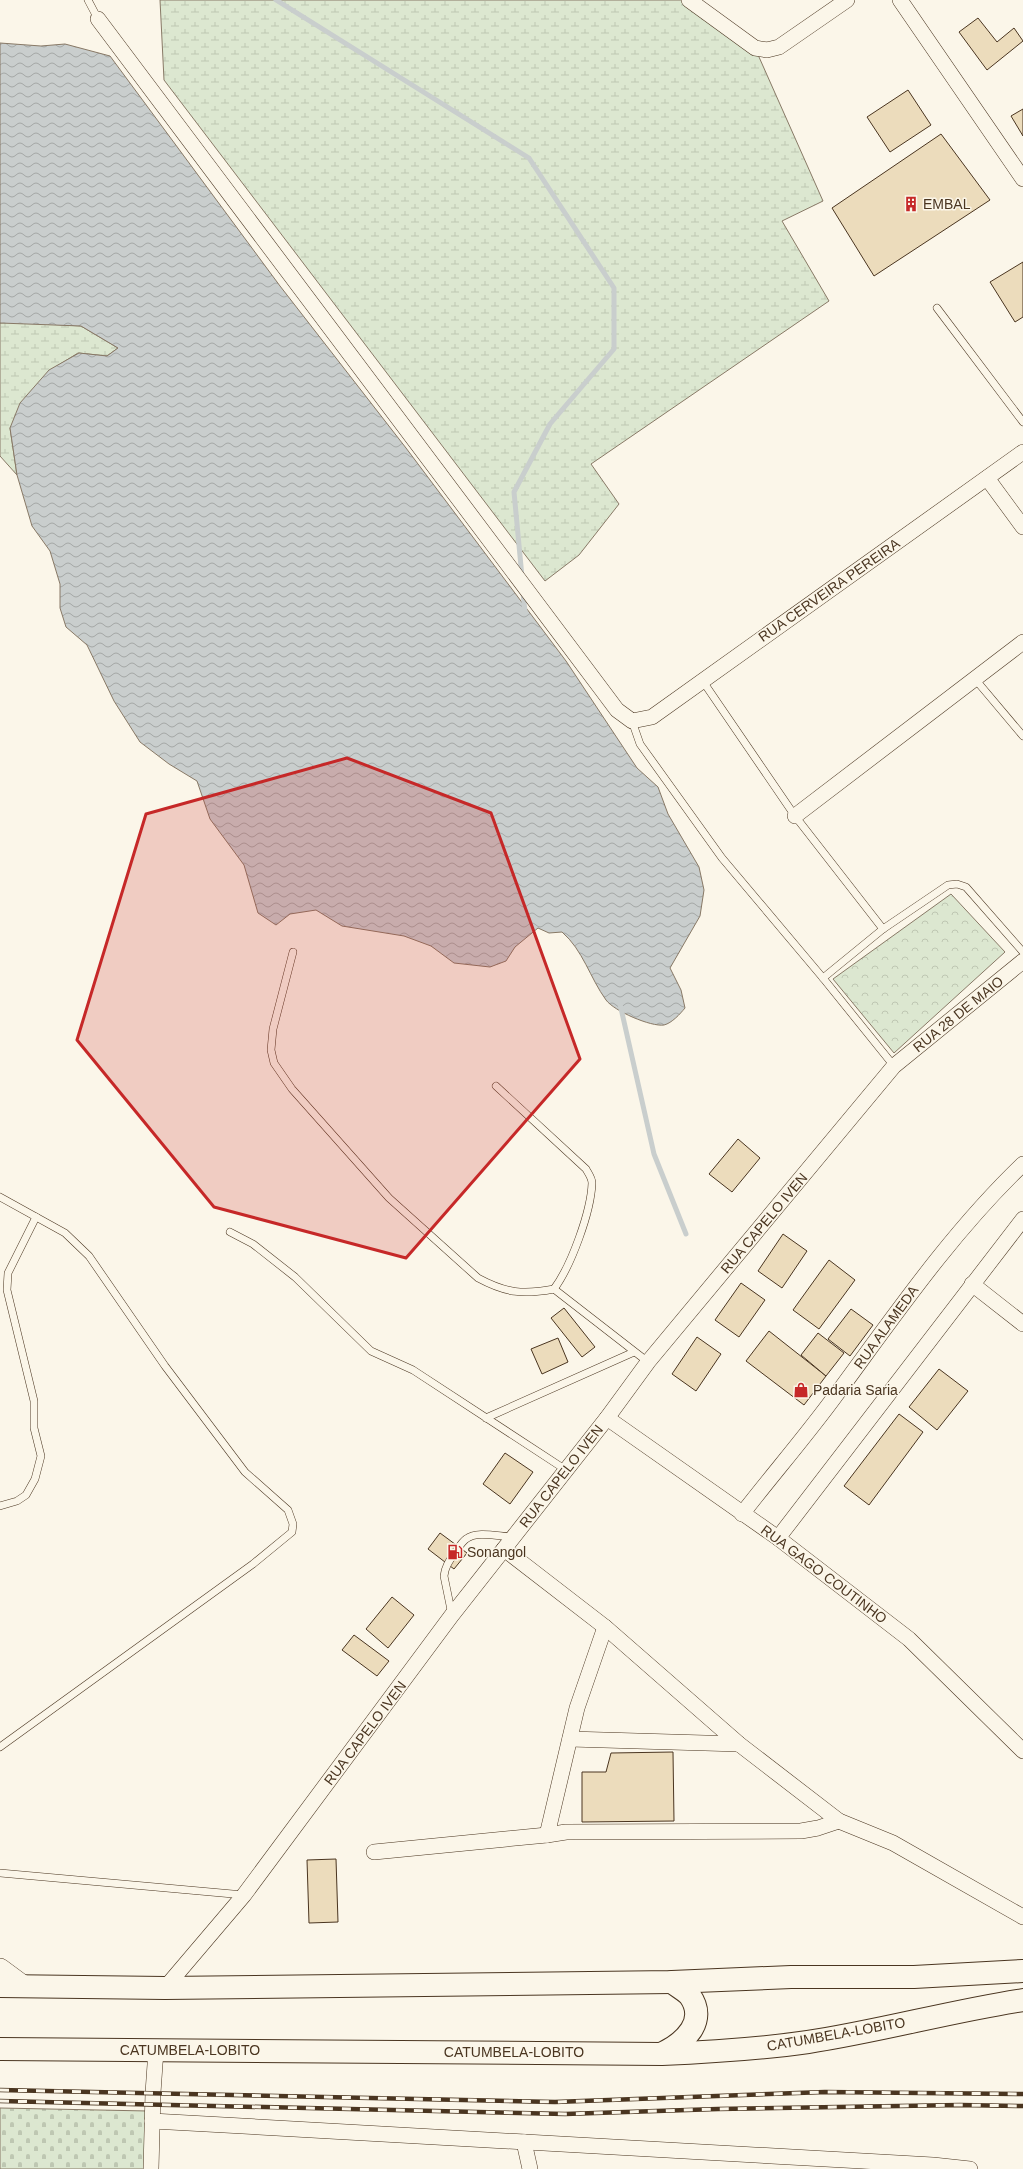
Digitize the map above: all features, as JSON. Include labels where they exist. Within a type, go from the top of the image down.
[{"type":"highway","points":[[0,1986],[165,1988],[672,1982],[791,1977],[921,1977],[1023,1971]]},
{"type":"highway","points":[[662,2054],[677,2046],[689,2036],[694,2023],[696,2009],[690,1996],[672,1982]]},
{"type":"highway","name":"CATUMBELA-LOBITO","points":[[0,2050],[662,2054],[734,2052],[809,2042],[976,2007],[1023,2000]]},
{"type":"street","points":[[689,0],[755,48],[767,50],[779,47],[847,0]]},
{"type":"street","points":[[900,0],[1023,179]]},
{"type":"street","points":[[98,19],[575,655],[617,710],[632,721]]},
{"type":"street","name":"RUA CERVEIRA PEREIRA","points":[[632,721],[652,717],[1023,452]]},
{"type":"street","points":[[987,478],[1023,527]]},
{"type":"street","points":[[795,816],[1023,642]]},
{"type":"street","name":"RUA 28 DE MAIO","points":[[894,1066],[1023,961]]},
{"type":"street","name":"RUA CAPELO IVEN","points":[[165,1988],[244,1895],[452,1615],[607,1418],[648,1362],[894,1066]]},
{"type":"street","name":"RUA ALAMEDA","points":[[742,1514],[835,1396],[934,1263],[997,1190],[1023,1164]]},
{"type":"street","points":[[778,1538],[1023,1219]]},
{"type":"street","points":[[972,1284],[1023,1324]]},
{"type":"street","name":"RUA GAGO COUTINHO","points":[[607,1418],[778,1538],[909,1638],[1023,1751]]},
{"type":"street","points":[[509,1543],[739,1744],[839,1821],[893,1843],[1023,1917]]},
{"type":"street","points":[[547,1835],[577,1708],[605,1627]]},
{"type":"street","points":[[570,1739],[739,1744]]},
{"type":"street","points":[[374,1852],[566,1832],[801,1831],[818,1828],[839,1821]]},
{"type":"street","points":[[0,1970],[23,1986]]},
{"type":"street","points":[[151,2169],[156,2050]]},
{"type":"street","points":[[152,2121],[963,2168]]},
{"type":"street","points":[[524,2142],[530,2169]]},
{"type":"lane","points":[[88,0],[98,19]]},
{"type":"lane","points":[[937,308],[1023,422]]},
{"type":"lane","points":[[975,679],[1023,736]]},
{"type":"lane","points":[[702,680],[795,816],[882,929]]},
{"type":"lane","points":[[632,721],[640,744],[722,858],[823,978],[894,1066]]},
{"type":"lane","points":[[823,978],[882,929],[948,885],[957,884],[966,887],[1023,952]]},
{"type":"lane","points":[[293,952],[273,1029],[271,1050],[274,1063],[292,1089],[389,1198],[478,1278],[495,1287],[512,1292],[532,1293],[554,1289],[564,1275],[578,1239],[589,1199],[592,1181],[586,1169],[496,1086]]},
{"type":"lane","points":[[0,1197],[65,1233],[89,1256],[165,1366],[245,1472],[288,1510],[293,1524],[292,1532],[253,1564],[0,1747]]},
{"type":"lane","points":[[0,1506],[17,1501],[26,1495],[35,1479],[40,1456],[34,1428],[34,1401],[7,1290],[8,1273],[36,1217]]},
{"type":"lane","points":[[230,1232],[253,1244],[295,1277],[371,1351],[413,1370],[566,1470]]},
{"type":"lane","points":[[554,1289],[648,1362]]},
{"type":"lane","points":[[486,1418],[634,1352]]},
{"type":"lane","points":[[452,1615],[444,1571],[447,1563],[466,1539],[479,1535],[509,1543]]},
{"type":"lane","points":[[0,1873],[244,1895]]},
{"type":"lane","points":[[0,1980],[23,1986]]},
{"type":"highlighted area","points":[[347,758],[491,813],[580,1059],[406,1258],[214,1207],[77,1040],[146,814]]},
{"type":"green space","points":[[160,0],[689,0],[755,48],[823,201],[782,221],[829,301],[591,464],[619,504],[579,555],[545,581],[164,80]]},
{"type":"green space","points":[[12,322],[81,326],[118,348],[107,356],[78,353],[49,371],[10,428],[17,475],[0,456],[0,323]]},
{"type":"green space","points":[[951,894],[1005,952],[894,1053],[833,979]]},
{"type":"green space","points":[[0,2108],[148,2111],[147,2169],[0,2169]]},
{"type":"water","points":[[0,43],[41,46],[65,44],[110,56],[280,286],[406,448],[566,661],[637,768],[658,787],[668,814],[699,867],[704,890],[700,916],[670,968],[681,990],[685,1008],[670,1022],[664,1025],[658,1025],[642,1021],[624,1013],[610,1004],[600,992],[575,947],[562,932],[549,933],[538,928],[515,947],[506,961],[490,967],[454,963],[431,946],[404,936],[342,926],[316,910],[290,914],[276,925],[258,913],[244,865],[210,819],[197,781],[169,764],[140,742],[114,701],[87,645],[66,627],[60,608],[60,584],[50,551],[32,526],[17,475],[10,428],[20,403],[49,370],[79,353],[107,356],[118,348],[81,326],[0,323]]},
{"type":"building","points":[[978,18],[997,42],[1014,28],[1023,41],[987,70],[959,32]]},
{"type":"building","points":[[908,90],[931,125],[890,152],[867,117]]},
{"type":"building","points":[[1023,109],[1023,136],[1011,116]]},
{"type":"building","name":"EMBAL","points":[[941,134],[990,200],[874,276],[832,208]]},
{"type":"building","points":[[1023,262],[1023,317],[1015,322],[990,282]]},
{"type":"building","points":[[738,1139],[760,1158],[732,1192],[709,1174]]},
{"type":"building","points":[[783,1234],[807,1251],[782,1288],[758,1271]]},
{"type":"building","points":[[829,1260],[855,1280],[819,1329],[793,1310]]},
{"type":"building","points":[[741,1283],[765,1300],[739,1337],[715,1320]]},
{"type":"building","points":[[564,1308],[595,1347],[582,1357],[551,1318]]},
{"type":"building","points":[[851,1309],[873,1325],[850,1356],[828,1339]]},
{"type":"building","points":[[769,1331],[826,1376],[804,1405],[746,1361]]},
{"type":"building","points":[[818,1333],[844,1353],[826,1376],[801,1355]]},
{"type":"building","points":[[697,1337],[721,1354],[696,1391],[672,1374]]},
{"type":"building","points":[[558,1338],[568,1362],[542,1374],[531,1349]]},
{"type":"building","points":[[939,1369],[968,1391],[937,1430],[909,1407]]},
{"type":"building","points":[[899,1414],[923,1432],[869,1505],[844,1486]]},
{"type":"building","points":[[505,1453],[533,1472],[510,1504],[483,1484]]},
{"type":"building","points":[[440,1533],[467,1553],[454,1569],[428,1549]]},
{"type":"building","points":[[392,1597],[414,1615],[388,1648],[366,1629]]},
{"type":"building","points":[[354,1635],[389,1661],[377,1676],[342,1650]]},
{"type":"building","points":[[673,1752],[674,1821],[582,1822],[582,1772],[606,1772],[611,1753]]},
{"type":"building","points":[[336,1859],[338,1922],[309,1923],[307,1860]]},
{"type":"waterway","points":[[276,0],[529,158],[614,288],[614,349],[550,424],[514,492],[522,577]]},
{"type":"waterway","points":[[523,592],[525,612]]},
{"type":"waterway","points":[[620,1004],[654,1154],[686,1234]]},
{"type":"railway","points":[[0,2090],[555,2102],[825,2092],[1023,2094]]},
{"type":"railway","points":[[0,2101],[565,2114],[718,2109],[960,2105],[1023,2106]]},
{"type":"place","name":"EMBAL","points":[[911,204]]},
{"type":"place","name":"Padaria Saria","points":[[801,1390]]},
{"type":"place","name":"Sonangol","points":[[455,1552]]}]
